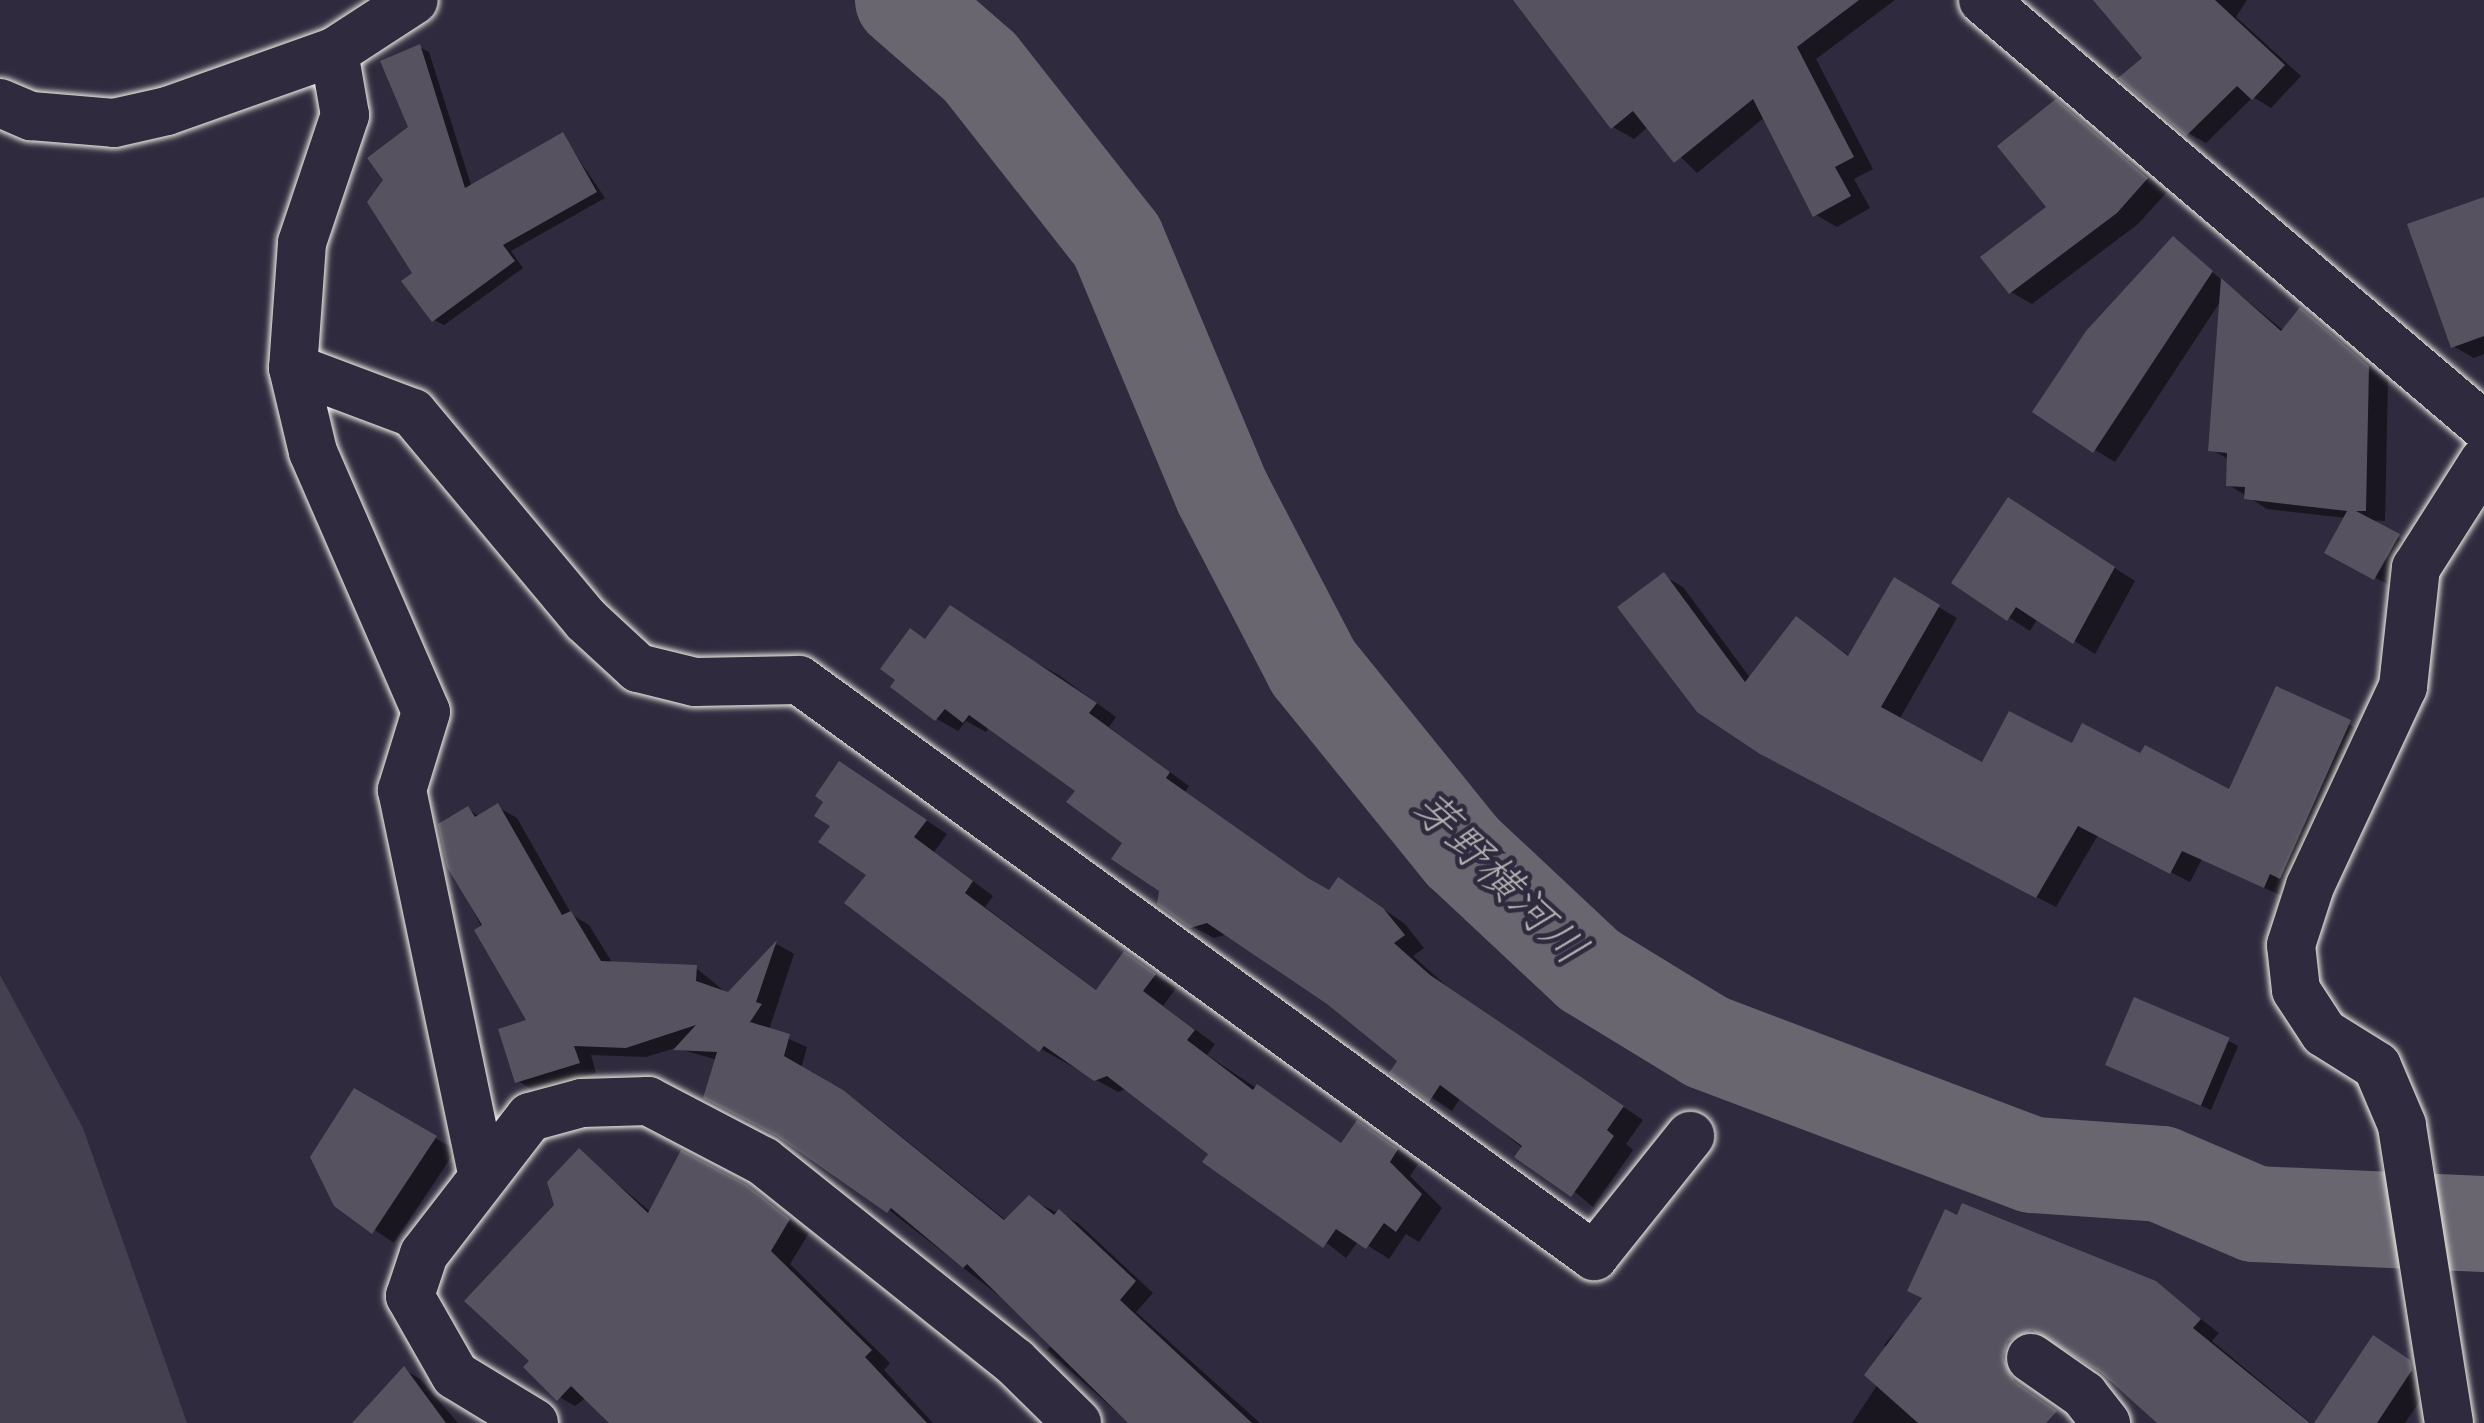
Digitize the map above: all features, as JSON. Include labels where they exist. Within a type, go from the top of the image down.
[{"type":"street","points":[[0,104],[31,116],[114,123],[334,52],[414,0]]},
{"type":"street","points":[[1983,0],[2484,426]]},
{"type":"street","points":[[334,52],[345,115],[302,243],[293,368],[313,452],[426,712],[402,790],[482,1172]]},
{"type":"street","points":[[293,368],[413,413],[586,620],[638,668],[694,682],[799,680],[1594,1256],[1690,1136]]},
{"type":"street","points":[[2449,1423],[2402,1125],[2377,1066],[2324,1033],[2296,990],[2290,945],[2310,886],[2403,687],[2416,568],[2484,460]]},
{"type":"street","points":[[534,1423],[455,1375],[410,1296],[424,1254],[482,1172],[530,1117],[582,1103],[648,1101],[763,1161],[1015,1362],[1077,1423]]},
{"type":"street","points":[[2031,1358],[2084,1395],[2106,1423]]},
{"type":"shaded area","points":[[0,975],[83,1128],[187,1423],[0,1423]]},
{"type":"building","points":[[1513,0],[1859,0],[1797,47],[1854,157],[1835,167],[1851,196],[1813,217],[1753,99],[1674,163],[1633,111],[1611,129]]},
{"type":"building","points":[[2093,0],[2215,0],[2285,65],[2252,100],[2237,86],[2186,136],[2118,78],[2142,58]]},
{"type":"building","points":[[420,44],[465,188],[563,132],[597,192],[503,245],[515,261],[432,322],[401,281],[412,273],[367,202],[383,180],[367,158],[408,127],[380,61]]},
{"type":"building","points":[[2056,99],[2148,178],[2117,213],[2009,294],[1980,257],[2046,207],[1997,146]]},
{"type":"building","points":[[2484,197],[2484,336],[2451,348],[2407,224]]},
{"type":"building","points":[[2173,236],[2213,271],[2093,453],[2032,412],[2086,331]]},
{"type":"building","points":[[2221,278],[2281,331],[2300,307],[2369,366],[2366,511],[2356,511],[2400,534],[2374,580],[2324,553],[2347,511],[2244,499],[2245,487],[2226,486],[2227,453],[2208,451]]},
{"type":"building","points":[[2008,497],[2115,567],[2073,644],[2016,607],[2007,621],[1951,583]]},
{"type":"building","points":[[1664,572],[1745,682],[1796,616],[1848,656],[1894,577],[1940,605],[1881,707],[1982,762],[2009,711],[2072,743],[2082,723],[2140,753],[2145,745],[2229,789],[2276,686],[2351,720],[2280,879],[2270,874],[2264,888],[2182,851],[2170,874],[2078,826],[2036,898],[1760,754],[1697,712],[1617,607]]},
{"type":"building","points":[[950,605],[1097,703],[1089,713],[1170,772],[1166,778],[1308,878],[1329,890],[1338,877],[1383,908],[1405,935],[1394,943],[1430,975],[1624,1106],[1607,1130],[1614,1136],[1571,1197],[1514,1157],[1522,1146],[1440,1085],[1429,1102],[1389,1073],[1397,1061],[1327,1004],[1207,923],[1190,928],[1157,904],[1159,891],[1111,859],[1122,843],[1066,802],[1075,791],[969,715],[963,723],[945,709],[935,721],[890,687],[895,680],[880,669],[910,628],[925,639]]},
{"type":"building","points":[[839,761],[927,820],[914,837],[973,881],[965,893],[1096,990],[1124,951],[1156,974],[1143,991],[1195,1030],[1187,1040],[1253,1090],[1257,1084],[1341,1143],[1357,1120],[1398,1149],[1390,1162],[1422,1194],[1396,1232],[1384,1223],[1366,1249],[1336,1229],[1323,1248],[1202,1162],[1208,1154],[1107,1076],[1094,1081],[1044,1046],[1039,1052],[844,903],[866,875],[818,842],[830,826],[814,816],[823,802],[815,796]]},
{"type":"building","points":[[498,803],[562,915],[571,911],[601,961],[697,965],[696,981],[728,992],[777,940],[756,1002],[762,1004],[750,1022],[790,1034],[784,1056],[843,1090],[1004,1220],[1029,1195],[1054,1215],[1059,1209],[1136,1281],[1120,1300],[1252,1423],[1128,1423],[967,1264],[963,1268],[891,1208],[887,1213],[777,1136],[703,1098],[717,1052],[673,1050],[696,1025],[626,1048],[574,1046],[580,1063],[515,1083],[498,1029],[526,1020],[474,930],[482,925],[447,867],[438,824],[468,806],[475,817]]},
{"type":"building","points":[[2134,997],[2230,1038],[2201,1106],[2105,1065]]},
{"type":"building","points":[[354,1088],[437,1136],[372,1234],[334,1206],[310,1157]]},
{"type":"building","points":[[579,1148],[648,1213],[681,1150],[747,1185],[790,1219],[771,1251],[872,1350],[865,1357],[927,1423],[609,1423],[571,1386],[557,1401],[523,1367],[529,1361],[464,1301],[554,1205],[547,1182]]},
{"type":"building","points":[[1962,1203],[2156,1281],[2201,1319],[2193,1328],[2310,1423],[2157,1423],[2100,1372],[2032,1330],[2008,1341],[2003,1357],[2014,1381],[2057,1411],[2046,1423],[1918,1423],[1864,1375],[1922,1298],[1907,1291],[1945,1209],[1957,1215]]},
{"type":"building","points":[[2373,1335],[2410,1360],[2412,1370],[2377,1423],[2314,1423]]},
{"type":"building","points":[[404,1366],[446,1423],[352,1423]]},
{"type":"waterway","name":"芽野横河川","points":[[903,0],[980,67],[1117,241],[1222,492],[1313,667],[1463,852],[1589,970],[1707,1042],[2033,1165],[2161,1174],[2255,1214],[2484,1224]]}]
